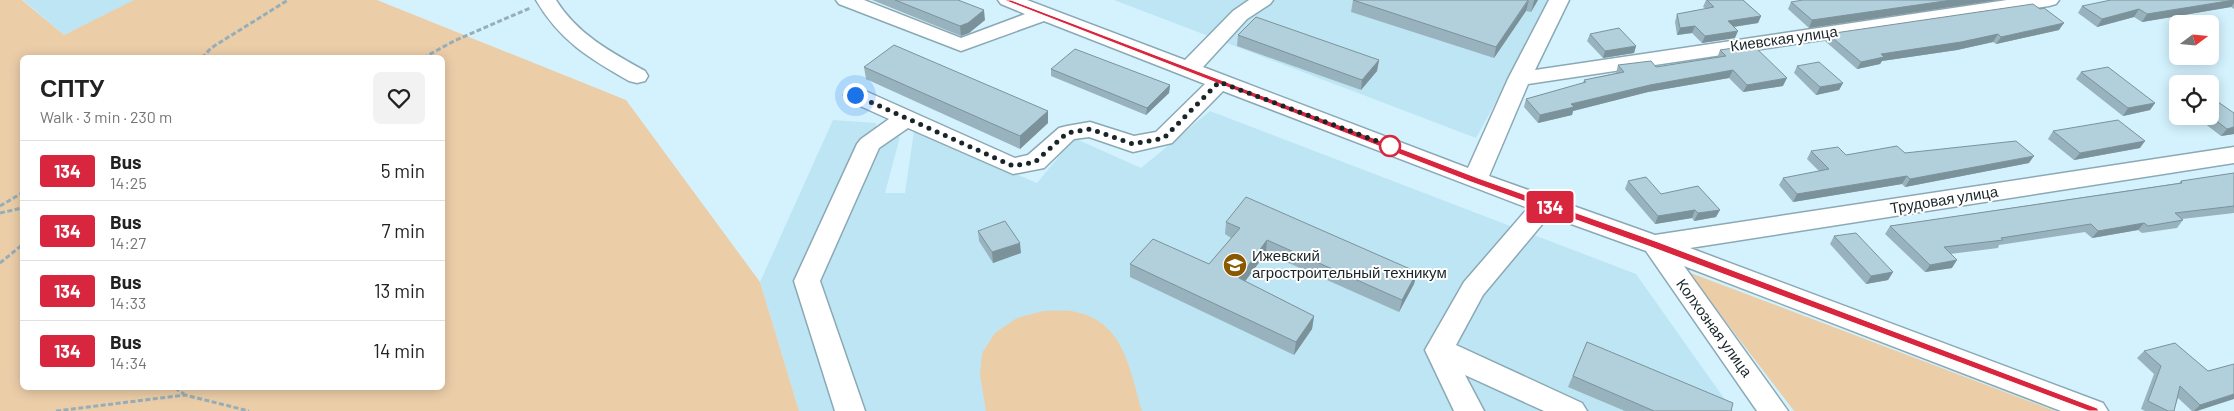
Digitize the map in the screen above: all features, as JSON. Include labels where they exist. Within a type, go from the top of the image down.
[{"type":"street","points":[[546,0],[562,24],[584,46],[636,76]]},
{"type":"street","points":[[846,0],[961,44],[1044,14]]},
{"type":"street","points":[[1008,0],[1475,180],[1655,245],[2093,411]]},
{"type":"street","points":[[1188,70],[1240,15],[1263,0]]},
{"type":"street","points":[[1475,180],[1519,79],[1559,0]]},
{"type":"street","name":"Киевская улица","points":[[1519,79],[2049,0]]},
{"type":"street","points":[[855,95],[1013,166],[1035,162],[1067,133],[1090,129],[1133,144],[1164,138],[1219,82]]},
{"type":"street","points":[[850,411],[807,281],[869,144],[907,118]]},
{"type":"street","name":"Трудовая улица","points":[[1655,245],[2234,155]]},
{"type":"street","points":[[1439,350],[1473,289],[1545,205]]},
{"type":"street","name":"Колхозная улица","points":[[1655,245],[1773,411]]},
{"type":"street","points":[[1439,350],[1469,411]]},
{"type":"street","points":[[1439,350],[1572,411]]},
{"type":"path","points":[[205,55],[211,48],[288,0]]},
{"type":"path","points":[[428,55],[454,41],[546,0]]},
{"type":"path","points":[[0,206],[20,194]]},
{"type":"path","points":[[0,213],[20,208]]},
{"type":"path","points":[[0,263],[20,247]]},
{"type":"path","points":[[178,390],[185,395],[249,411]]},
{"type":"path","points":[[56,411],[185,395]]},
{"type":"shaded area","points":[[0,0],[22,0],[64,35],[134,0],[377,0],[626,100],[760,282],[799,411],[0,411]]},
{"type":"shaded area","points":[[23,0],[136,0],[64,35]]},
{"type":"shaded area","points":[[1114,0],[1552,0],[1476,138]]},
{"type":"shaded area","name":"Ижевский агростроительный техникум","points":[[1210,111],[1636,274],[1733,411],[799,411],[760,282],[833,120],[876,123],[876,130],[900,137],[885,193],[905,193],[914,131],[1037,183],[1074,138],[1141,168]]},
{"type":"shaded area","points":[[1688,272],[2055,411],[1794,411]]},
{"type":"shaded area","points":[[1043,311],[1070,311],[1088,316],[1102,324],[1113,335],[1128,362],[1142,411],[986,411],[980,375],[982,353],[995,333],[1017,318]]},
{"type":"building","points":[[895,0],[958,0],[984,10],[968,23],[960,26]]},
{"type":"building","points":[[1353,0],[1528,0],[1496,47]]},
{"type":"building","points":[[1707,0],[1743,0],[1761,16],[1728,21],[1738,31],[1705,36],[1695,26],[1680,28],[1677,14],[1714,7]]},
{"type":"building","points":[[1803,0],[1952,0],[1812,20],[1791,2]]},
{"type":"building","points":[[2111,0],[2234,0],[2147,14],[2139,9],[2102,19],[2082,6]]},
{"type":"building","points":[[2033,4],[2040,9],[2044,8],[2064,23],[2001,37],[1998,34],[1961,42],[1881,54],[1884,57],[1861,62],[1828,34]]},
{"type":"building","points":[[1256,17],[1379,60],[1362,80],[1238,35]]},
{"type":"building","points":[[1619,28],[1636,46],[1605,51],[1590,34]]},
{"type":"building","points":[[894,45],[1048,111],[1020,136],[864,67]]},
{"type":"building","points":[[1753,45],[1787,78],[1747,85],[1733,70],[1650,85],[1571,104],[1574,107],[1540,115],[1526,99],[1586,82],[1584,80],[1624,72],[1618,65],[1651,61],[1656,67],[1726,56],[1720,50]]},
{"type":"building","points":[[1075,49],[1170,85],[1147,108],[1051,69]]},
{"type":"building","points":[[1819,62],[1843,83],[1820,87],[1797,66]]},
{"type":"building","points":[[2108,67],[2155,103],[2128,108],[2081,72]]},
{"type":"building","points":[[2219,103],[2234,113],[2234,127],[2227,129],[2219,123]]},
{"type":"building","points":[[2118,120],[2145,141],[2080,153],[2053,131]]},
{"type":"building","points":[[2016,141],[2034,156],[1910,179],[1907,176],[1797,194],[1783,178],[1829,169],[1811,151],[1838,147],[1846,155],[1897,146],[1905,153]]},
{"type":"building","points":[[2234,173],[2234,206],[2175,213],[2183,220],[2148,226],[2144,223],[2098,231],[2091,224],[2001,238],[2003,240],[1944,247],[1957,260],[1930,265],[1890,226],[2182,183],[2181,181]]},
{"type":"building","points":[[1646,177],[1661,194],[1698,186],[1720,210],[1698,213],[1695,210],[1658,216],[1628,181]]},
{"type":"building","points":[[1246,197],[1417,272],[1402,300],[1267,240],[1239,278],[1314,316],[1296,342],[1130,264],[1153,239],[1209,264],[1240,228],[1226,222]]},
{"type":"building","points":[[1005,221],[1020,243],[992,252],[978,231]]},
{"type":"building","points":[[1856,233],[1893,272],[1871,276],[1834,236]]},
{"type":"building","points":[[1587,342],[1733,403],[1731,411],[1654,411],[1573,376]]},
{"type":"building","points":[[2175,343],[2208,371],[2234,364],[2234,394],[2200,405],[2180,386],[2174,411],[2168,411],[2148,401],[2161,366],[2144,351]]},
{"type":"bus line","name":"134","points":[[1008,0],[1475,180],[1655,245],[2093,411]]},
{"type":"place","name":"Ижевский агростроительный техникум","points":[[1235,265]]},
{"type":"route","points":[[855,95],[1013,166],[1035,162],[1067,133],[1090,129],[1133,144],[1164,138],[1219,82],[1393,147],[1390,146]]}]
